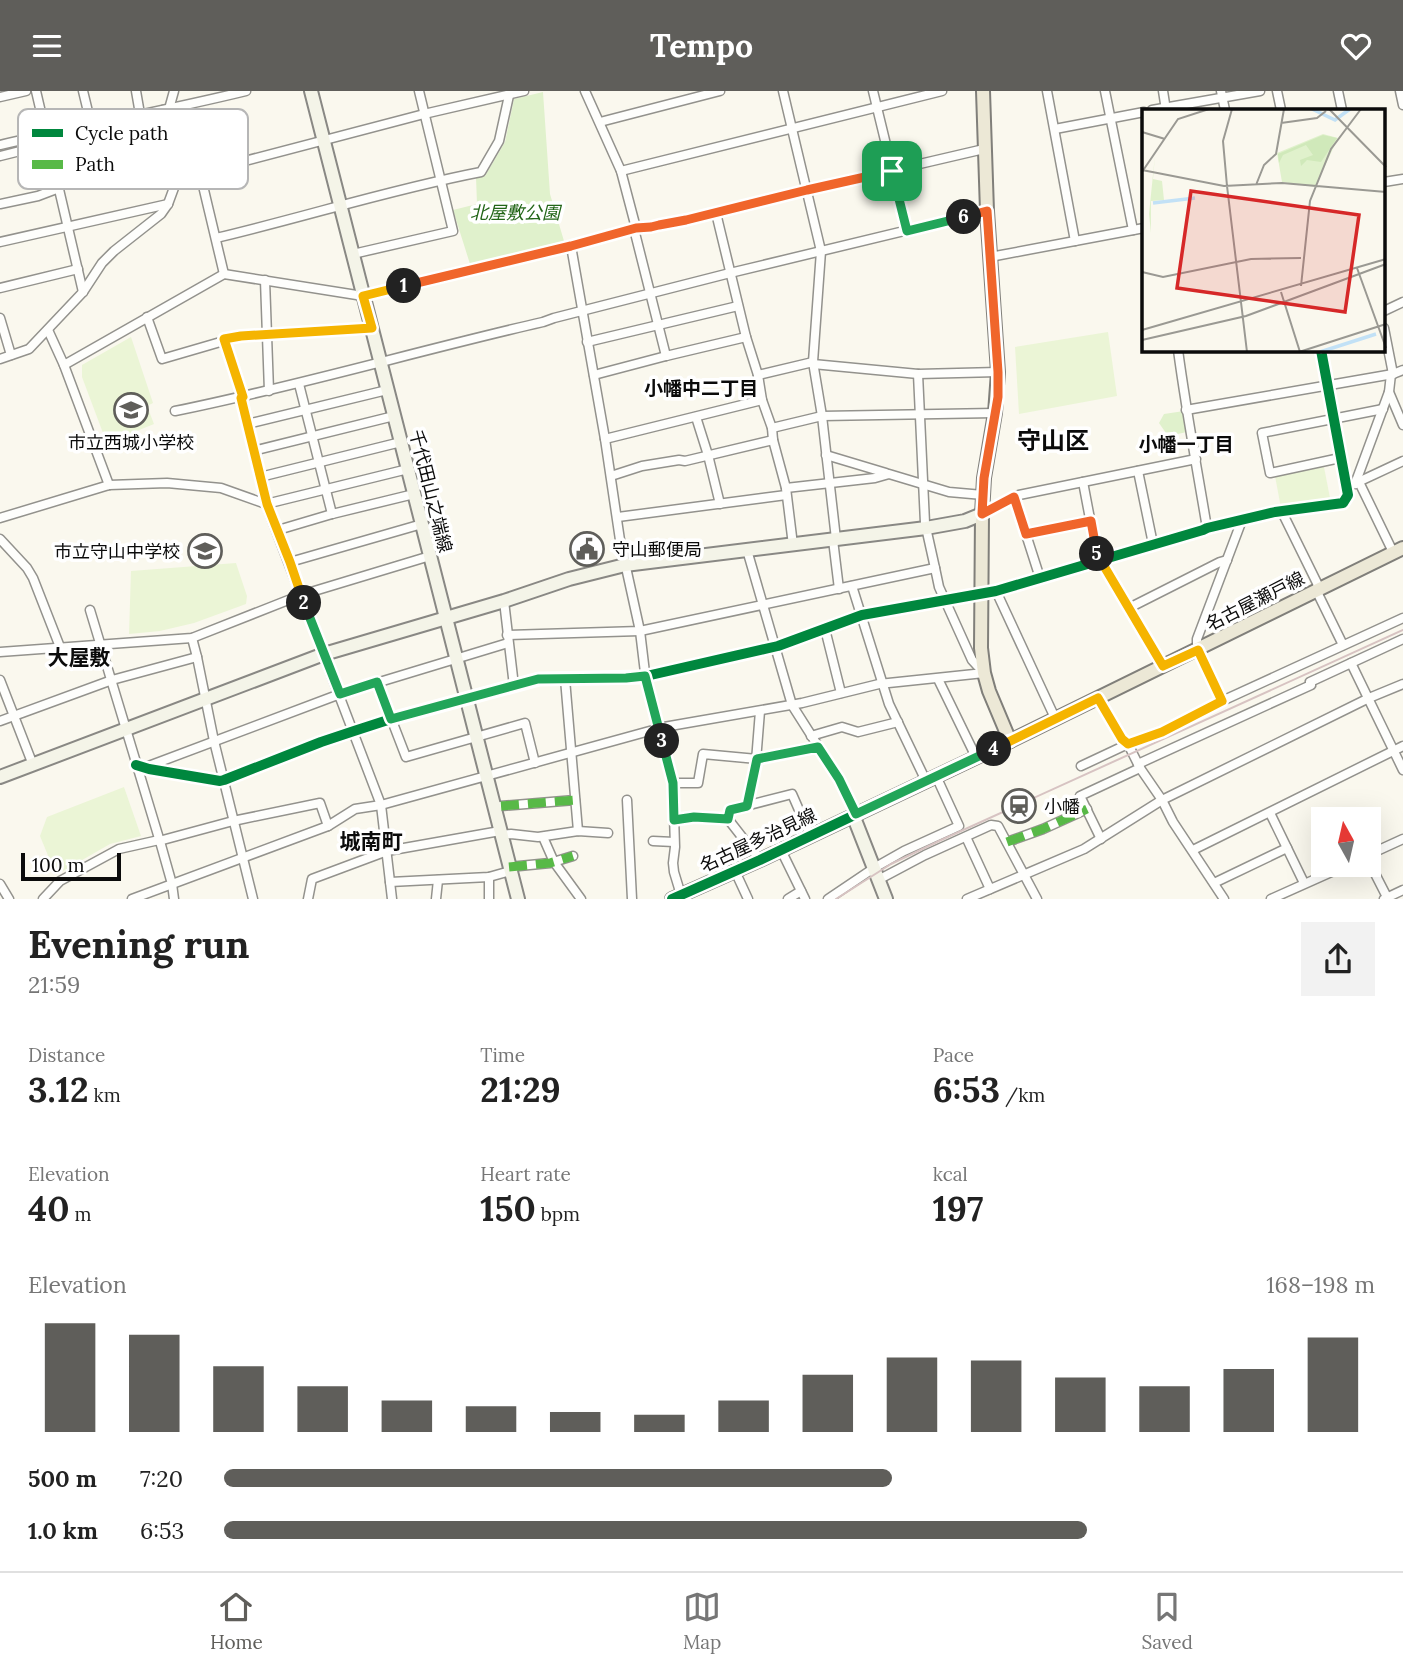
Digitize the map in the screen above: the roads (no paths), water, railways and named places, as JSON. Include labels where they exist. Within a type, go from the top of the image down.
[{"type":"main road","points":[[983,91],[987,211],[998,372],[996,413],[984,478],[981,648],[989,691],[1010,742]]},
{"type":"main road","name":"名古屋瀬戸線","points":[[1010,742],[1398,550]]},
{"type":"main road","name":"名古屋多治見線","points":[[675,898],[1010,742]]},
{"type":"street","points":[[0,97],[26,91]]},
{"type":"street","points":[[36,91],[40,109]]},
{"type":"street","points":[[83,91],[87,109]]},
{"type":"street","points":[[136,91],[139,109]]},
{"type":"street","points":[[166,109],[174,91]]},
{"type":"street","points":[[166,109],[246,91]]},
{"type":"street","name":"千代田山之端線","points":[[311,91],[518,899]]},
{"type":"street","points":[[353,254],[453,231],[419,91]]},
{"type":"street","points":[[248,160],[524,91]]},
{"type":"street","points":[[585,91],[621,171],[666,356]]},
{"type":"street","points":[[677,91],[680,101]]},
{"type":"street","points":[[600,122],[720,91]]},
{"type":"street","points":[[783,91],[821,250],[813,363],[830,484],[839,589]]},
{"type":"street","points":[[873,91],[907,231]]},
{"type":"street","points":[[621,171],[942,91]]},
{"type":"street","points":[[1047,91],[1075,241]]},
{"type":"street","points":[[1105,91],[1133,230]]},
{"type":"street","points":[[1163,91],[1166,109],[1222,95],[1260,91]]},
{"type":"street","points":[[1277,91],[1281,109]]},
{"type":"street","points":[[1338,91],[1342,109]]},
{"type":"street","points":[[1400,91],[1403,105]]},
{"type":"street","points":[[216,238],[440,180],[481,172],[499,141],[510,93]]},
{"type":"street","points":[[1055,129],[1142,112]]},
{"type":"street","points":[[0,145],[18,141]]},
{"type":"street","points":[[64,365],[224,274],[363,296],[635,229],[716,213],[984,149]]},
{"type":"street","points":[[0,156],[18,152]]},
{"type":"street","points":[[0,204],[56,189]]},
{"type":"street","points":[[59,189],[83,292]]},
{"type":"street","points":[[0,359],[29,349],[83,292],[114,251],[161,214],[168,204],[172,189]]},
{"type":"street","points":[[203,189],[224,274]]},
{"type":"street","points":[[0,242],[168,204]]},
{"type":"street","points":[[175,411],[299,384],[821,250],[987,211]]},
{"type":"street","points":[[716,213],[762,400],[772,428],[786,491],[793,545]]},
{"type":"street","points":[[990,257],[1142,228]]},
{"type":"street","points":[[571,246],[625,565],[640,631],[645,676],[673,783],[675,898]]},
{"type":"street","points":[[0,288],[78,269]]},
{"type":"street","points":[[265,280],[269,391]]},
{"type":"street","points":[[1386,310],[1403,302]]},
{"type":"street","points":[[587,342],[738,306]]},
{"type":"street","points":[[0,317],[11,355]]},
{"type":"street","points":[[147,317],[162,359],[241,336],[372,328]]},
{"type":"street","points":[[48,330],[109,485]]},
{"type":"street","points":[[594,375],[746,337]]},
{"type":"street","points":[[224,339],[242,397],[267,504],[381,805],[392,899]]},
{"type":"street","points":[[136,765],[224,780],[321,742],[391,719],[538,679],[645,676],[775,647],[862,615],[996,591],[1207,528],[1275,512],[1343,503],[1353,485],[1389,392],[1392,374],[1386,340]]},
{"type":"street","points":[[1178,352],[1207,528]]},
{"type":"street","points":[[1321,352],[1340,458],[1353,485],[1398,550]]},
{"type":"street","points":[[758,375],[813,363],[918,374],[998,372]]},
{"type":"street","points":[[1186,410],[1403,370]]},
{"type":"street","points":[[918,374],[926,528],[934,568],[944,600],[972,660],[984,673]]},
{"type":"street","points":[[299,384],[332,514]]},
{"type":"street","points":[[247,424],[387,390]]},
{"type":"street","points":[[1389,392],[1403,425]]},
{"type":"street","points":[[605,439],[762,400]]},
{"type":"street","points":[[1340,458],[1270,473],[1262,433],[1383,409]]},
{"type":"street","points":[[772,428],[822,416],[996,413]]},
{"type":"street","points":[[253,451],[394,416]]},
{"type":"street","points":[[696,417],[720,504]]},
{"type":"street","points":[[611,476],[642,466],[685,461],[773,440]]},
{"type":"street","points":[[260,477],[401,442]]},
{"type":"street","points":[[825,455],[949,492],[983,495]]},
{"type":"street","points":[[0,777],[324,654],[569,579],[625,565],[965,521],[1014,497],[1196,459]]},
{"type":"street","points":[[1353,485],[1403,461]]},
{"type":"street","points":[[0,518],[109,485],[167,483],[221,488],[267,504],[408,469]]},
{"type":"street","points":[[1138,471],[1153,544]]},
{"type":"street","points":[[618,517],[720,504],[889,474]]},
{"type":"street","points":[[1083,482],[1100,561],[1163,666]]},
{"type":"street","points":[[278,530],[414,494]]},
{"type":"street","points":[[1014,497],[1040,578]]},
{"type":"street","points":[[1282,512],[1317,583],[1319,596],[1343,645]]},
{"type":"street","points":[[1222,701],[1198,650],[1197,639],[1242,520]]},
{"type":"street","points":[[1026,534],[1091,521]]},
{"type":"street","points":[[290,562],[422,524]]},
{"type":"street","points":[[0,539],[33,577],[60,647]]},
{"type":"street","points":[[747,550],[792,705],[839,779],[886,899]]},
{"type":"street","points":[[0,652],[192,638],[302,595],[430,556]]},
{"type":"street","points":[[1129,608],[1220,562],[1227,561]]},
{"type":"street","points":[[146,767],[340,694],[456,659],[508,639],[640,631],[934,568]]},
{"type":"street","points":[[852,586],[889,704],[959,825],[904,851],[876,874]]},
{"type":"street","points":[[996,591],[1055,719]]},
{"type":"street","points":[[504,601],[514,686]]},
{"type":"street","points":[[90,610],[172,884],[174,899]]},
{"type":"street","points":[[1081,766],[1162,732],[1222,701],[1403,618]]},
{"type":"street","points":[[825,629],[841,693]]},
{"type":"street","points":[[192,638],[253,899]]},
{"type":"street","points":[[1101,839],[1080,796],[1403,639]]},
{"type":"street","points":[[0,721],[112,680],[197,657]]},
{"type":"street","points":[[1351,663],[1403,770]]},
{"type":"street","points":[[132,899],[328,826],[355,809],[381,805],[658,728],[792,705],[882,684],[984,673]]},
{"type":"street","points":[[938,678],[976,757]]},
{"type":"street","points":[[565,679],[578,831]]},
{"type":"street","points":[[0,680],[33,765]]},
{"type":"street","points":[[377,682],[406,757],[525,723],[535,763]]},
{"type":"street","points":[[967,899],[1074,855],[1162,800],[1369,698],[1403,684]]},
{"type":"street","points":[[1098,698],[1173,822],[1224,899]]},
{"type":"street","points":[[747,806],[757,759],[760,711]]},
{"type":"street","points":[[811,736],[842,727],[858,732],[898,722]]},
{"type":"street","points":[[1192,850],[1403,746]]},
{"type":"street","points":[[673,783],[698,783],[703,754],[757,759],[818,747]]},
{"type":"street","points":[[728,819],[730,810],[792,795],[810,835]]},
{"type":"street","points":[[501,806],[575,800]]},
{"type":"street","points":[[627,800],[632,899]]},
{"type":"street","points":[[43,899],[55,895],[60,881],[119,849],[320,803],[328,826]]},
{"type":"street","points":[[1007,842],[1087,809]]},
{"type":"street","points":[[1270,813],[1304,883]]},
{"type":"street","points":[[674,820],[694,817],[728,819],[760,860]]},
{"type":"street","points":[[828,899],[876,874],[991,825],[998,826],[1037,899]]},
{"type":"street","points":[[308,899],[312,879],[387,851],[501,833],[542,837],[578,831],[608,833]]},
{"type":"street","points":[[542,837],[554,862],[580,899]]},
{"type":"street","points":[[965,837],[990,889]]},
{"type":"street","points":[[1381,849],[1403,839]]},
{"type":"street","points":[[653,841],[674,842]]},
{"type":"street","points":[[1214,883],[1287,848]]},
{"type":"street","points":[[781,850],[803,895],[788,899]]},
{"type":"street","points":[[390,883],[489,877],[510,869],[573,856]]},
{"type":"street","points":[[736,871],[748,899]]},
{"type":"street","points":[[489,877],[489,899]]},
{"type":"street","points":[[1271,899],[1318,877]]},
{"type":"street","points":[[1376,877],[1386,898],[1403,890]]},
{"type":"street","points":[[436,899],[438,880]]},
{"type":"street","points":[[0,884],[9,899]]},
{"type":"waterway","points":[[0,152],[18,147]]},
{"type":"railway","points":[[836,899],[891,864],[939,841],[1403,630]]},
{"type":"place","name":"市立西城小学校","points":[[131,410]]},
{"type":"place","name":"守山郵便局","points":[[587,549]]},
{"type":"place","name":"市立守山中学校","points":[[205,551]]},
{"type":"place","name":"小幡","points":[[1019,806]]},
{"type":"district","name":"小幡中二丁目","points":[[701,388]]},
{"type":"district","name":"守山区","points":[[1053,440]]},
{"type":"district","name":"小幡一丁目","points":[[1186,444]]},
{"type":"district","name":"大屋敷","points":[[79,657]]},
{"type":"district","name":"城南町","points":[[371,841]]},
{"type":"park label","name":"北屋敷公園","points":[[515,212]]}]
